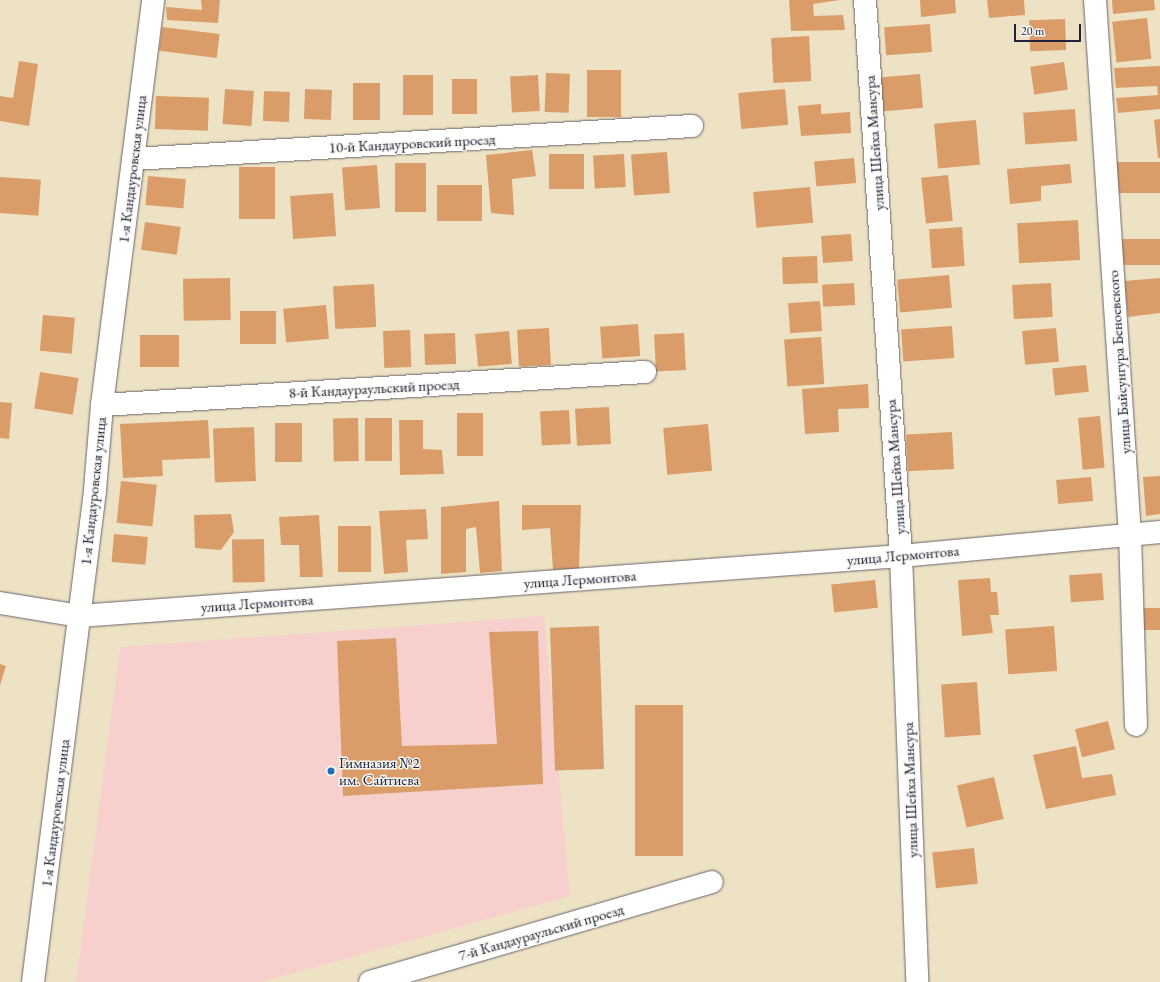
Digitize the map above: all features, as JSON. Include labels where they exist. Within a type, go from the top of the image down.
[{"type":"street","name":"1-я Кандауровская улица","points":[[34,982],[95,490],[102,405],[153,0]]},
{"type":"street","name":"улица Шейха Мансура","points":[[865,0],[901,556],[917,982]]},
{"type":"street","name":"улица Байсунгура Беноевского","points":[[1095,0],[1130,535],[1136,725]]},
{"type":"street","name":"10-й Кандауровский проезд","points":[[133,159],[692,126]]},
{"type":"street","name":"8-й Кандаураульский проезд","points":[[102,405],[645,372]]},
{"type":"street","name":"улица Лермонтова","points":[[0,603],[79,616],[901,556],[1160,532]]},
{"type":"street","name":"7-й Кандаураульский проезд","points":[[370,982],[712,882]]},
{"type":"shaded area","name":"Гимназия №2 им. Сайтиева","points":[[544,616],[570,896],[262,982],[76,982],[120,647]]},
{"type":"building","points":[[201,0],[220,0],[218,23],[167,20],[166,7],[202,10]]},
{"type":"building","points":[[789,0],[840,0],[813,4],[814,16],[843,15],[845,30],[791,31]]},
{"type":"building","points":[[920,0],[955,0],[956,13],[921,17]]},
{"type":"building","points":[[987,0],[1024,0],[1025,15],[989,18]]},
{"type":"building","points":[[1112,0],[1154,0],[1155,10],[1113,14]]},
{"type":"building","points":[[1147,18],[1151,59],[1116,62],[1112,22]]},
{"type":"building","points":[[1065,19],[1066,50],[1030,51],[1029,20]]},
{"type":"building","points":[[930,24],[932,52],[886,55],[884,27]]},
{"type":"building","points":[[162,27],[220,34],[217,58],[159,51]]},
{"type":"building","points":[[809,36],[811,81],[773,83],[771,38]]},
{"type":"building","points":[[19,61],[38,64],[29,126],[0,121],[0,96],[13,98]]},
{"type":"building","points":[[1064,62],[1068,90],[1034,94],[1030,67]]},
{"type":"building","points":[[1160,66],[1160,109],[1118,113],[1116,98],[1158,95],[1157,86],[1116,88],[1114,68]]},
{"type":"building","points":[[587,70],[621,70],[621,117],[587,117]]},
{"type":"building","points":[[546,73],[570,74],[569,113],[545,112]]},
{"type":"building","points":[[920,74],[923,108],[882,111],[879,78]]},
{"type":"building","points":[[403,75],[433,75],[433,115],[403,115]]},
{"type":"building","points":[[538,75],[540,111],[512,112],[510,76]]},
{"type":"building","points":[[452,79],[477,79],[477,114],[452,114]]},
{"type":"building","points":[[353,83],[380,83],[380,120],[353,120]]},
{"type":"building","points":[[225,89],[254,91],[251,126],[223,124]]},
{"type":"building","points":[[305,89],[332,90],[331,120],[304,119]]},
{"type":"building","points":[[785,89],[788,125],[741,129],[738,93]]},
{"type":"building","points":[[264,91],[290,92],[289,122],[263,121]]},
{"type":"building","points":[[156,96],[209,98],[208,131],[155,129]]},
{"type":"building","points":[[821,104],[821,114],[850,112],[851,133],[801,136],[798,106]]},
{"type":"building","points":[[1075,109],[1077,141],[1025,145],[1023,113]]},
{"type":"building","points":[[1160,119],[1160,158],[1158,158],[1154,120]]},
{"type":"building","points":[[976,120],[980,165],[938,168],[934,124]]},
{"type":"building","points":[[532,150],[536,176],[512,179],[514,215],[491,213],[486,155]]},
{"type":"building","points":[[667,152],[670,193],[634,195],[631,155]]},
{"type":"building","points":[[549,154],[584,154],[584,189],[549,189]]},
{"type":"building","points":[[624,154],[626,187],[595,189],[593,156]]},
{"type":"building","points":[[854,158],[856,183],[816,186],[814,161]]},
{"type":"building","points":[[1116,162],[1160,162],[1160,193],[1116,193]]},
{"type":"building","points":[[395,163],[426,163],[426,212],[395,212]]},
{"type":"building","points":[[1070,164],[1072,183],[1041,186],[1041,201],[1010,204],[1007,169]]},
{"type":"building","points":[[377,165],[380,208],[345,210],[342,167]]},
{"type":"building","points":[[239,167],[275,167],[275,219],[239,219]]},
{"type":"building","points":[[948,175],[953,221],[926,224],[921,178]]},
{"type":"building","points":[[148,176],[186,179],[183,208],[145,205]]},
{"type":"building","points":[[0,177],[41,180],[38,216],[0,213]]},
{"type":"building","points":[[437,185],[482,185],[482,221],[437,221]]},
{"type":"building","points":[[810,187],[813,223],[756,228],[753,192]]},
{"type":"building","points":[[333,193],[336,236],[293,239],[290,196]]},
{"type":"building","points":[[1078,220],[1080,260],[1019,263],[1017,223]]},
{"type":"building","points":[[145,222],[181,227],[177,255],[141,250]]},
{"type":"building","points":[[962,227],[965,266],[932,268],[929,229]]},
{"type":"building","points":[[851,234],[853,261],[823,263],[821,236]]},
{"type":"building","points":[[1122,239],[1160,239],[1160,265],[1122,265]]},
{"type":"building","points":[[817,256],[818,283],[783,284],[782,257]]},
{"type":"building","points":[[949,275],[952,308],[900,312],[897,280]]},
{"type":"building","points":[[230,278],[231,320],[184,321],[183,279]]},
{"type":"building","points":[[1160,278],[1160,313],[1128,317],[1124,281]]},
{"type":"building","points":[[854,283],[855,305],[823,307],[822,285]]},
{"type":"building","points":[[1051,283],[1053,317],[1014,319],[1012,285]]},
{"type":"building","points":[[374,284],[376,327],[335,329],[333,286]]},
{"type":"building","points":[[820,301],[822,331],[790,333],[788,303]]},
{"type":"building","points":[[326,305],[329,339],[286,343],[283,309]]},
{"type":"building","points":[[240,311],[276,311],[276,344],[240,344]]},
{"type":"building","points":[[43,315],[75,318],[72,354],[40,351]]},
{"type":"building","points":[[638,324],[640,356],[602,359],[600,327]]},
{"type":"building","points":[[952,326],[954,358],[903,361],[901,330]]},
{"type":"building","points":[[549,328],[551,365],[519,367],[517,330]]},
{"type":"building","points":[[1056,328],[1059,362],[1025,365],[1022,331]]},
{"type":"building","points":[[410,330],[411,367],[384,368],[383,331]]},
{"type":"building","points":[[509,331],[512,364],[478,367],[475,334]]},
{"type":"building","points":[[455,333],[456,364],[425,365],[424,334]]},
{"type":"building","points":[[684,333],[686,370],[656,372],[654,335]]},
{"type":"building","points":[[140,335],[179,335],[179,367],[140,367]]},
{"type":"building","points":[[821,337],[824,384],[787,386],[784,340]]},
{"type":"building","points":[[1086,365],[1089,392],[1055,395],[1052,369]]},
{"type":"building","points":[[40,372],[79,378],[73,415],[34,409]]},
{"type":"building","points":[[868,384],[869,408],[838,409],[839,432],[805,434],[802,389]]},
{"type":"building","points":[[0,402],[12,403],[9,439],[0,438]]},
{"type":"building","points":[[609,407],[611,444],[577,446],[575,409]]},
{"type":"building","points":[[569,410],[571,444],[542,445],[540,412]]},
{"type":"building","points":[[457,413],[483,413],[483,456],[457,456]]},
{"type":"building","points":[[1100,416],[1105,468],[1083,470],[1078,418]]},
{"type":"building","points":[[333,418],[358,418],[359,461],[334,461]]},
{"type":"building","points":[[365,418],[392,418],[392,461],[365,461]]},
{"type":"building","points":[[208,420],[210,458],[162,460],[163,476],[123,478],[120,424]]},
{"type":"building","points":[[399,420],[423,420],[423,449],[442,450],[444,474],[400,475]]},
{"type":"building","points":[[275,423],[302,423],[302,462],[275,462]]},
{"type":"building","points":[[708,424],[712,471],[667,475],[663,428]]},
{"type":"building","points":[[254,427],[256,481],[215,482],[213,428]]},
{"type":"building","points":[[952,432],[954,469],[908,471],[906,434]]},
{"type":"building","points":[[1160,476],[1160,514],[1146,516],[1143,477]]},
{"type":"building","points":[[1091,477],[1093,501],[1058,504],[1056,480]]},
{"type":"building","points":[[121,481],[157,485],[152,527],[117,523]]},
{"type":"building","points":[[499,501],[502,571],[480,573],[476,527],[466,529],[466,572],[441,574],[441,507]]},
{"type":"building","points":[[522,505],[581,505],[579,569],[553,570],[550,528],[522,530]]},
{"type":"building","points":[[426,509],[428,539],[406,540],[408,572],[384,574],[379,511]]},
{"type":"building","points":[[231,514],[234,532],[221,550],[195,548],[194,515]]},
{"type":"building","points":[[319,515],[323,577],[300,577],[299,545],[281,545],[279,517]]},
{"type":"building","points":[[338,526],[371,526],[371,572],[338,572]]},
{"type":"building","points":[[114,534],[148,537],[145,565],[112,562]]},
{"type":"building","points":[[264,539],[265,582],[233,583],[232,540]]},
{"type":"building","points":[[1102,573],[1104,600],[1071,602],[1069,575]]},
{"type":"building","points":[[990,578],[991,592],[997,592],[999,615],[990,615],[993,633],[962,636],[958,580]]},
{"type":"building","points":[[875,580],[878,608],[834,612],[831,585]]},
{"type":"building","points":[[1140,608],[1160,608],[1160,630],[1140,630]]},
{"type":"building","points":[[599,626],[604,769],[555,771],[550,628]]},
{"type":"building","points":[[1054,626],[1057,671],[1008,674],[1005,629]]},
{"type":"building","points":[[538,631],[543,784],[343,796],[337,641],[396,638],[402,746],[497,744],[489,632]]},
{"type":"building","points":[[0,664],[6,666],[0,685]]},
{"type":"building","points":[[977,682],[981,735],[945,737],[941,685]]},
{"type":"building","points":[[635,705],[683,705],[683,856],[635,856]]},
{"type":"building","points":[[1108,721],[1115,749],[1082,757],[1075,729]]},
{"type":"building","points":[[1076,746],[1082,778],[1112,774],[1116,795],[1046,809],[1033,755]]},
{"type":"building","points":[[994,777],[1004,819],[967,827],[957,786]]},
{"type":"building","points":[[974,848],[978,884],[936,888],[932,852]]},
{"type":"place","name":"Гимназия №2 им. Сайтиева","points":[[331,771]]}]
